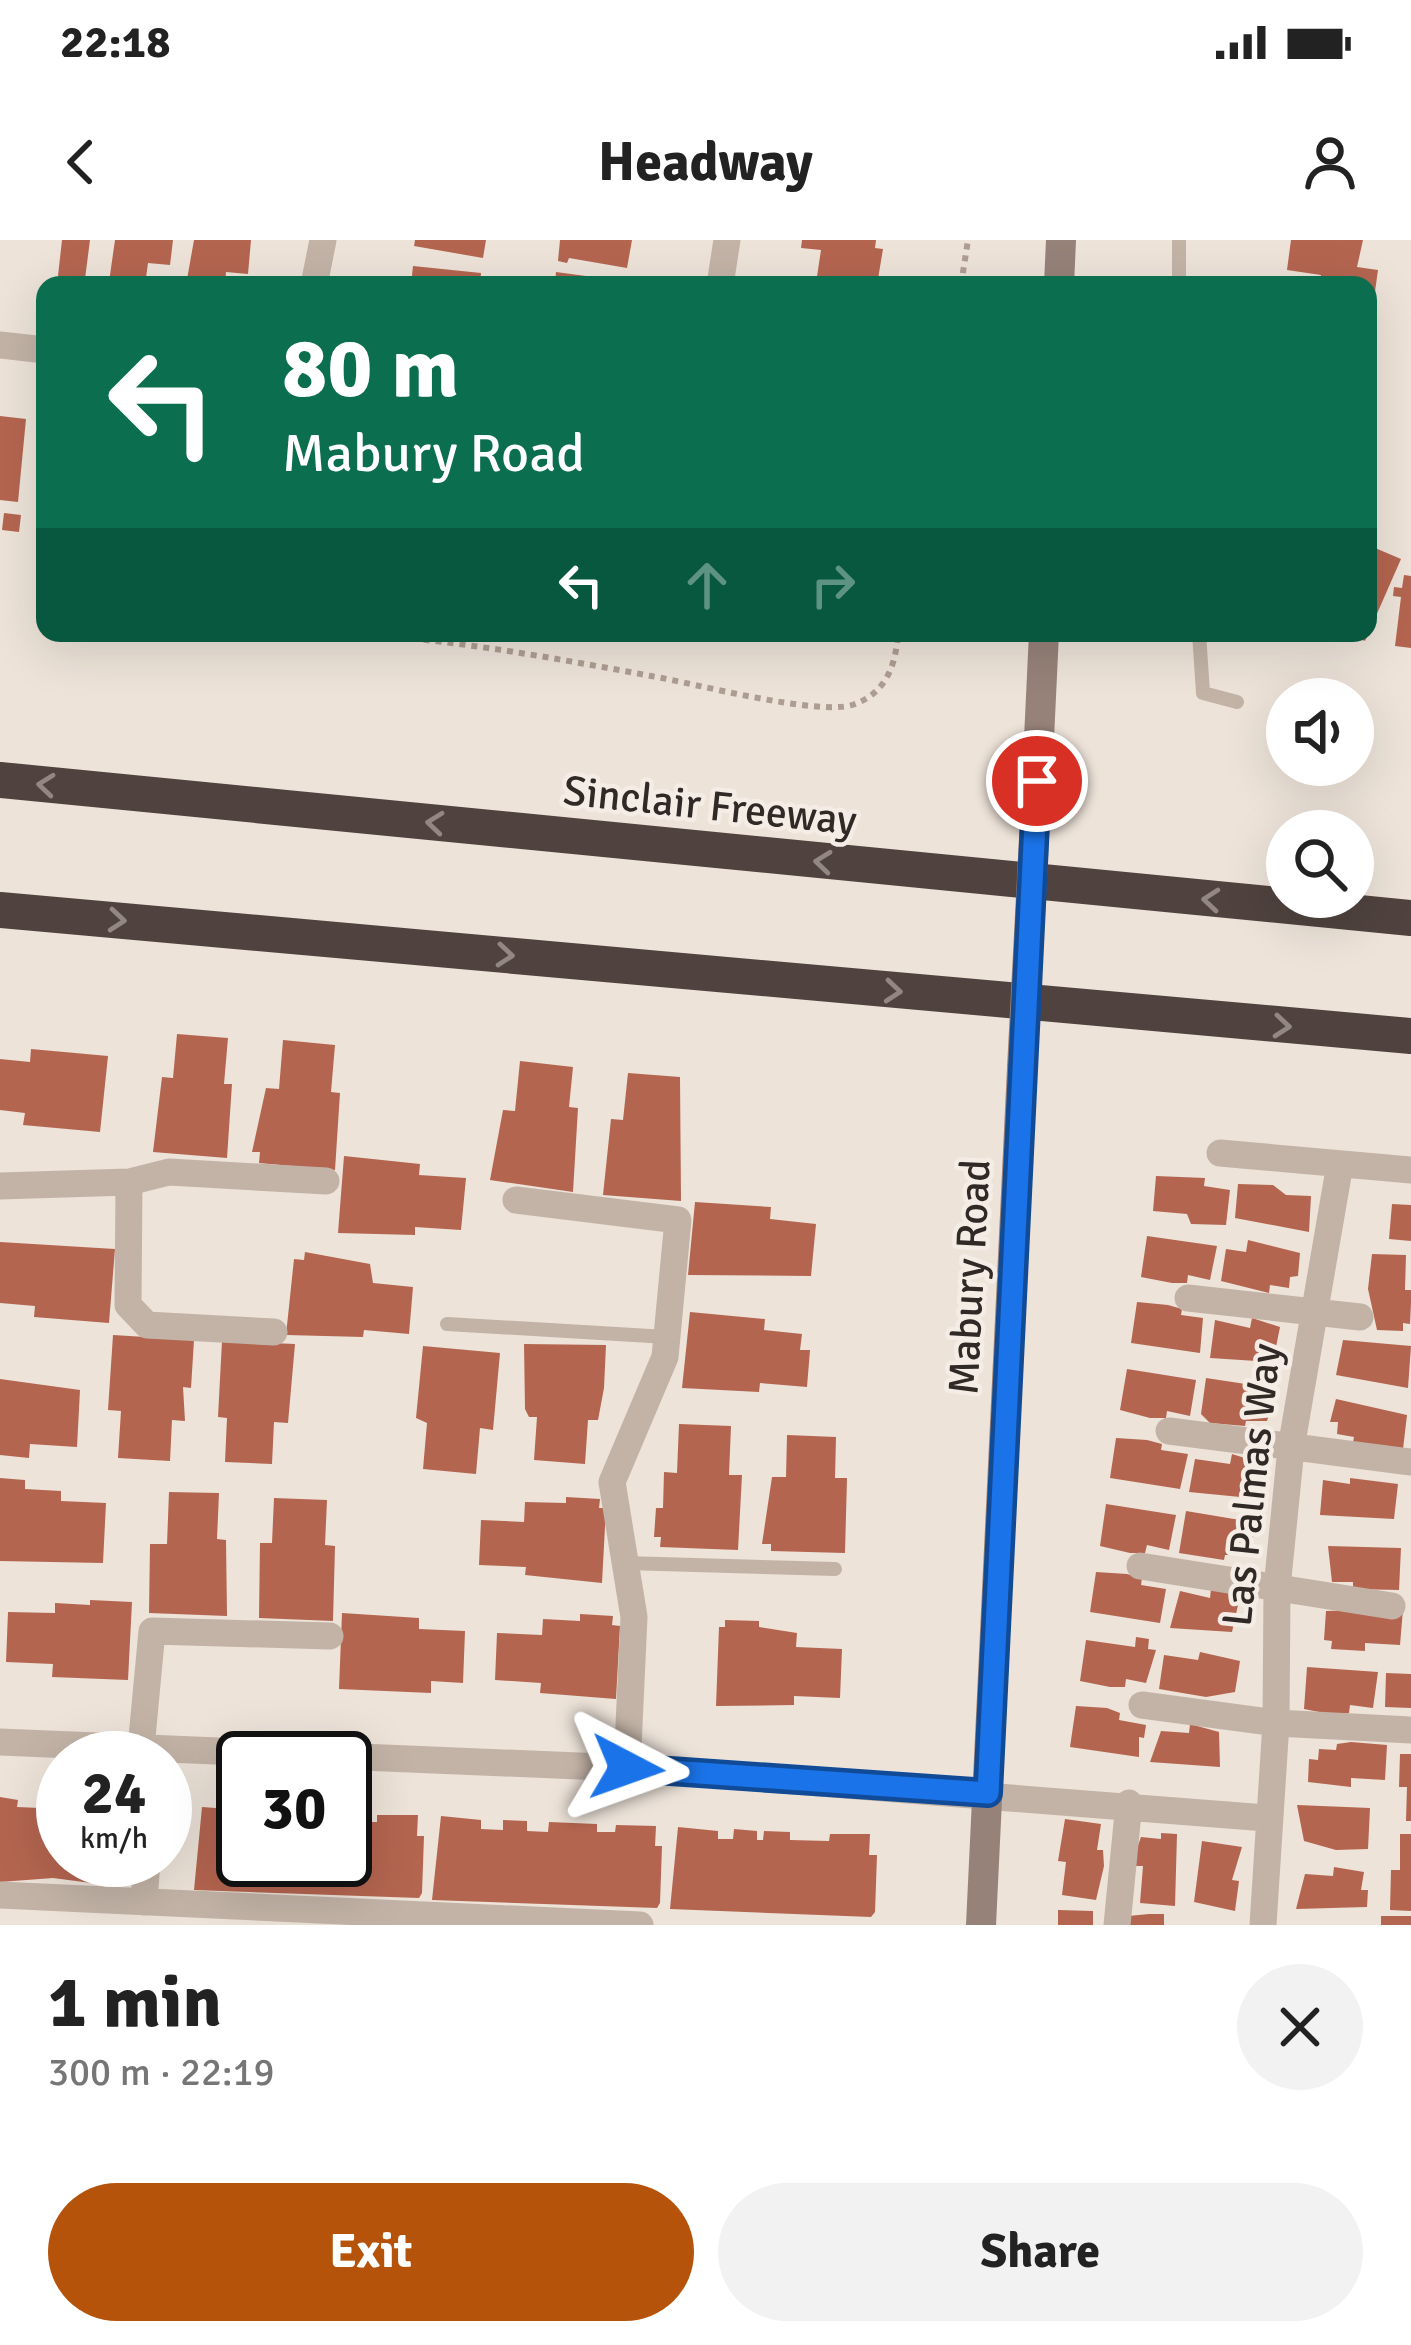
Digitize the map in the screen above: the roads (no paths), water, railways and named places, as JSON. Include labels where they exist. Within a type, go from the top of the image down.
[{"type":"highway","name":"Sinclair Freeway","points":[[0,780],[1411,918]]},
{"type":"highway","points":[[0,910],[1411,1036]]},
{"type":"main road","points":[[1059,276],[1060,240]]},
{"type":"main road","name":"Mabury Road","points":[[981,1925],[1044,642]]},
{"type":"street","points":[[316,276],[323,240]]},
{"type":"street","points":[[721,276],[727,240]]},
{"type":"street","points":[[0,345],[36,349]]},
{"type":"street","points":[[1220,1153],[1411,1170]]},
{"type":"street","name":"Las Palmas Way","points":[[1263,1925],[1266,1818],[1276,1723],[1277,1588],[1291,1448],[1340,1164]]},
{"type":"street","points":[[0,1186],[129,1182],[170,1172],[326,1181]]},
{"type":"street","points":[[129,1182],[128,1305],[147,1325],[274,1332]]},
{"type":"street","points":[[516,1200],[678,1220],[665,1357],[612,1482],[634,1618],[627,1768]]},
{"type":"street","points":[[1188,1298],[1360,1317]]},
{"type":"street","points":[[1169,1431],[1411,1462]]},
{"type":"street","points":[[1140,1566],[1392,1606]]},
{"type":"street","points":[[150,1731],[152,1631],[330,1636]]},
{"type":"street","points":[[1142,1705],[1276,1723],[1411,1730]]},
{"type":"street","points":[[0,1742],[36,1744]]},
{"type":"street","points":[[192,1753],[627,1768],[1129,1803],[1266,1818]]},
{"type":"street","points":[[1117,1925],[1129,1803]]},
{"type":"street","points":[[144,1902],[145,1887]]},
{"type":"street","points":[[0,1895],[640,1925]]},
{"type":"lane","points":[[1179,240],[1180,276]]},
{"type":"lane","points":[[1200,642],[1203,693],[1237,702]]},
{"type":"lane","points":[[447,1324],[667,1336]]},
{"type":"lane","points":[[625,1562],[835,1569]]}]
